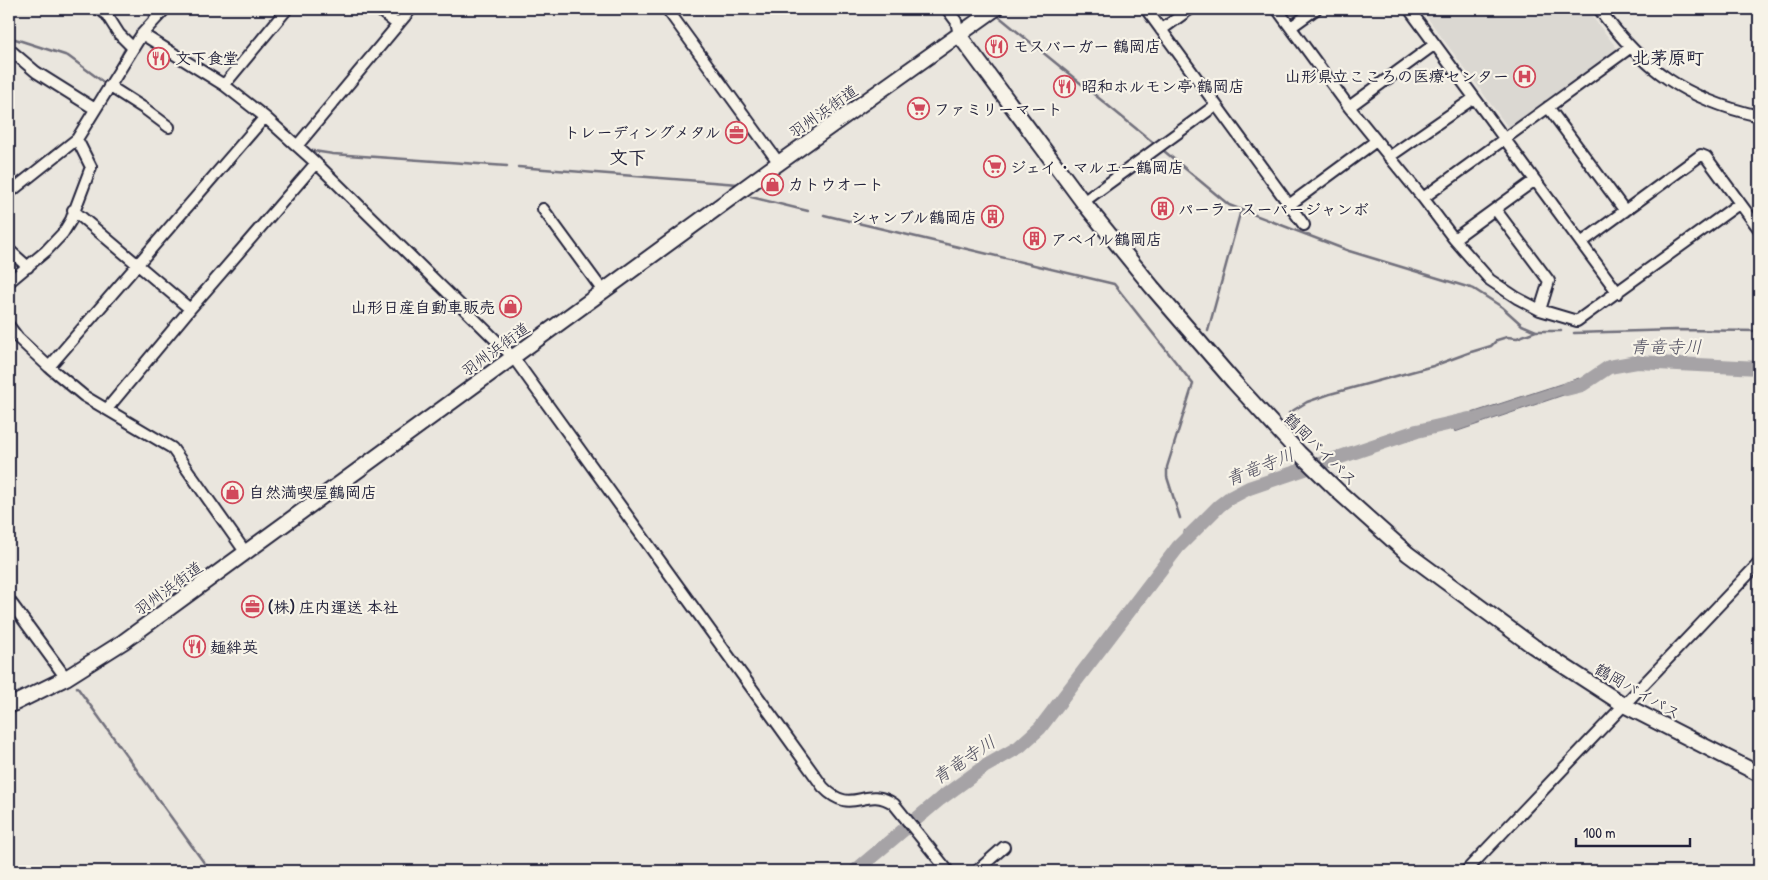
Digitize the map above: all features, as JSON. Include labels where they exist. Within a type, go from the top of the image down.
[{"type":"main road","name":"羽州浜街道","points":[[9,706],[66,678],[123,642],[779,163],[995,9]]},
{"type":"main road","name":"鶴岡バイパス","points":[[959,36],[1083,202],[1182,324],[1299,453],[1340,493],[1408,554],[1533,646],[1624,705],[1759,774]]},
{"type":"street","points":[[99,9],[107,15],[118,34],[130,45]]},
{"type":"street","points":[[9,193],[77,138],[109,86],[130,45],[165,9]]},
{"type":"street","points":[[226,83],[287,9]]},
{"type":"street","points":[[378,9],[398,25]]},
{"type":"street","points":[[298,144],[411,9]]},
{"type":"street","points":[[667,9],[779,163]]},
{"type":"street","points":[[947,9],[956,22],[959,36]]},
{"type":"street","points":[[1146,9],[1304,226]]},
{"type":"street","points":[[1161,30],[1190,9]]},
{"type":"street","points":[[1277,9],[1349,107],[1424,198],[1454,239],[1490,280],[1517,298],[1540,310],[1577,321],[1740,203]]},
{"type":"street","points":[[1291,27],[1316,9]]},
{"type":"street","points":[[1409,9],[1618,293]]},
{"type":"street","points":[[1599,9],[1631,47],[1657,72],[1683,89],[1718,105],[1759,116]]},
{"type":"street","points":[[142,34],[226,83],[298,144],[513,357],[823,787],[832,796],[845,802],[869,797],[886,799],[894,804],[948,871]]},
{"type":"street","points":[[1349,107],[1435,44]]},
{"type":"street","points":[[1424,198],[1631,47]]},
{"type":"street","points":[[9,49],[36,72],[95,109]]},
{"type":"street","points":[[109,86],[170,127]]},
{"type":"street","points":[[1389,157],[1474,98]]},
{"type":"street","points":[[1083,202],[1216,105]]},
{"type":"street","points":[[1548,107],[1625,211]]},
{"type":"street","points":[[49,367],[265,116]]},
{"type":"street","points":[[9,282],[28,267],[63,233],[71,220],[91,167],[77,138]]},
{"type":"street","points":[[1289,205],[1376,141]]},
{"type":"street","points":[[1581,243],[1701,155],[1706,157],[1759,229]]},
{"type":"street","points":[[107,409],[316,163]]},
{"type":"street","points":[[1454,239],[1535,180]]},
{"type":"street","points":[[543,209],[603,292]]},
{"type":"street","points":[[1495,209],[1549,281],[1540,310]]},
{"type":"street","points":[[74,210],[190,309]]},
{"type":"street","points":[[9,250],[28,267]]},
{"type":"street","points":[[9,326],[18,338],[49,367],[84,396],[172,448],[246,552]]},
{"type":"street","points":[[1466,871],[1759,563]]},
{"type":"street","points":[[9,600],[66,678]]},
{"type":"street","points":[[977,871],[1004,847]]},
{"type":"shaded area","name":"山形県立こころの医療センター","points":[[1421,9],[1586,9],[1616,47],[1615,51],[1511,126],[1507,126]]},
{"type":"shaded area","points":[[1579,378],[1584,388],[1455,432],[1450,420]]},
{"type":"waterway","points":[[997,15],[1155,144]]},
{"type":"waterway","points":[[148,31],[183,53]]},
{"type":"waterway","points":[[130,40],[138,32]]},
{"type":"waterway","points":[[9,37],[68,56],[106,84],[107,82]]},
{"type":"waterway","points":[[111,75],[127,45]]},
{"type":"waterway","points":[[307,150],[333,154],[507,166]]},
{"type":"waterway","points":[[1164,151],[1229,205],[1349,251],[1474,289],[1502,307],[1522,325],[1536,331]]},
{"type":"waterway","points":[[518,167],[738,184]]},
{"type":"waterway","points":[[751,197],[808,211]]},
{"type":"waterway","points":[[1208,331],[1241,210]]},
{"type":"waterway","points":[[824,215],[1114,284],[1193,384],[1167,467],[1167,477],[1180,518]]},
{"type":"waterway","points":[[1574,333],[1675,330],[1759,331]]},
{"type":"waterway","points":[[1289,413],[1307,402],[1433,366],[1491,346],[1497,340],[1507,337],[1517,338],[1536,331],[1561,331]]},
{"type":"waterway","name":"青竜寺川","points":[[1566,389],[1582,385],[1609,367],[1637,362],[1759,368]]},
{"type":"waterway","name":"青竜寺川","points":[[855,871],[940,799],[984,767],[1019,747],[1040,728],[1178,547],[1228,499],[1249,488],[1417,431],[1469,419]]},
{"type":"waterway","name":"青竜寺川","points":[[1185,531],[1186,538]]},
{"type":"waterway","points":[[77,687],[210,871]]},
{"type":"place","name":"モスバーガー 鶴岡店","points":[[997,46]]},
{"type":"place","name":"文下食堂","points":[[159,58]]},
{"type":"place","name":"山形県立こころの医療センター","points":[[1525,76]]},
{"type":"place","name":"昭和ホルモン亭 鶴岡店","points":[[1065,86]]},
{"type":"place","name":"ファミリーマート","points":[[918,109]]},
{"type":"place","name":"トレーディングメタル","points":[[737,132]]},
{"type":"place","name":"ジェイ・マルエー鶴岡店","points":[[994,167]]},
{"type":"place","name":"カトウオート","points":[[772,184]]},
{"type":"place","name":"パーラースーパージャンボ","points":[[1162,209]]},
{"type":"place","name":"シャンブル鶴岡店","points":[[993,217]]},
{"type":"place","name":"アベイル鶴岡店","points":[[1035,239]]},
{"type":"place","name":"山形日産自動車販売","points":[[511,307]]},
{"type":"place","name":"自然満喫屋鶴岡店","points":[[233,492]]},
{"type":"place","name":"(株) 庄内運送 本社","points":[[252,607]]},
{"type":"place","name":"麺絆英","points":[[194,647]]},
{"type":"district","name":"北茅原町","points":[[1668,58]]},
{"type":"district","name":"文下","points":[[628,157]]}]
